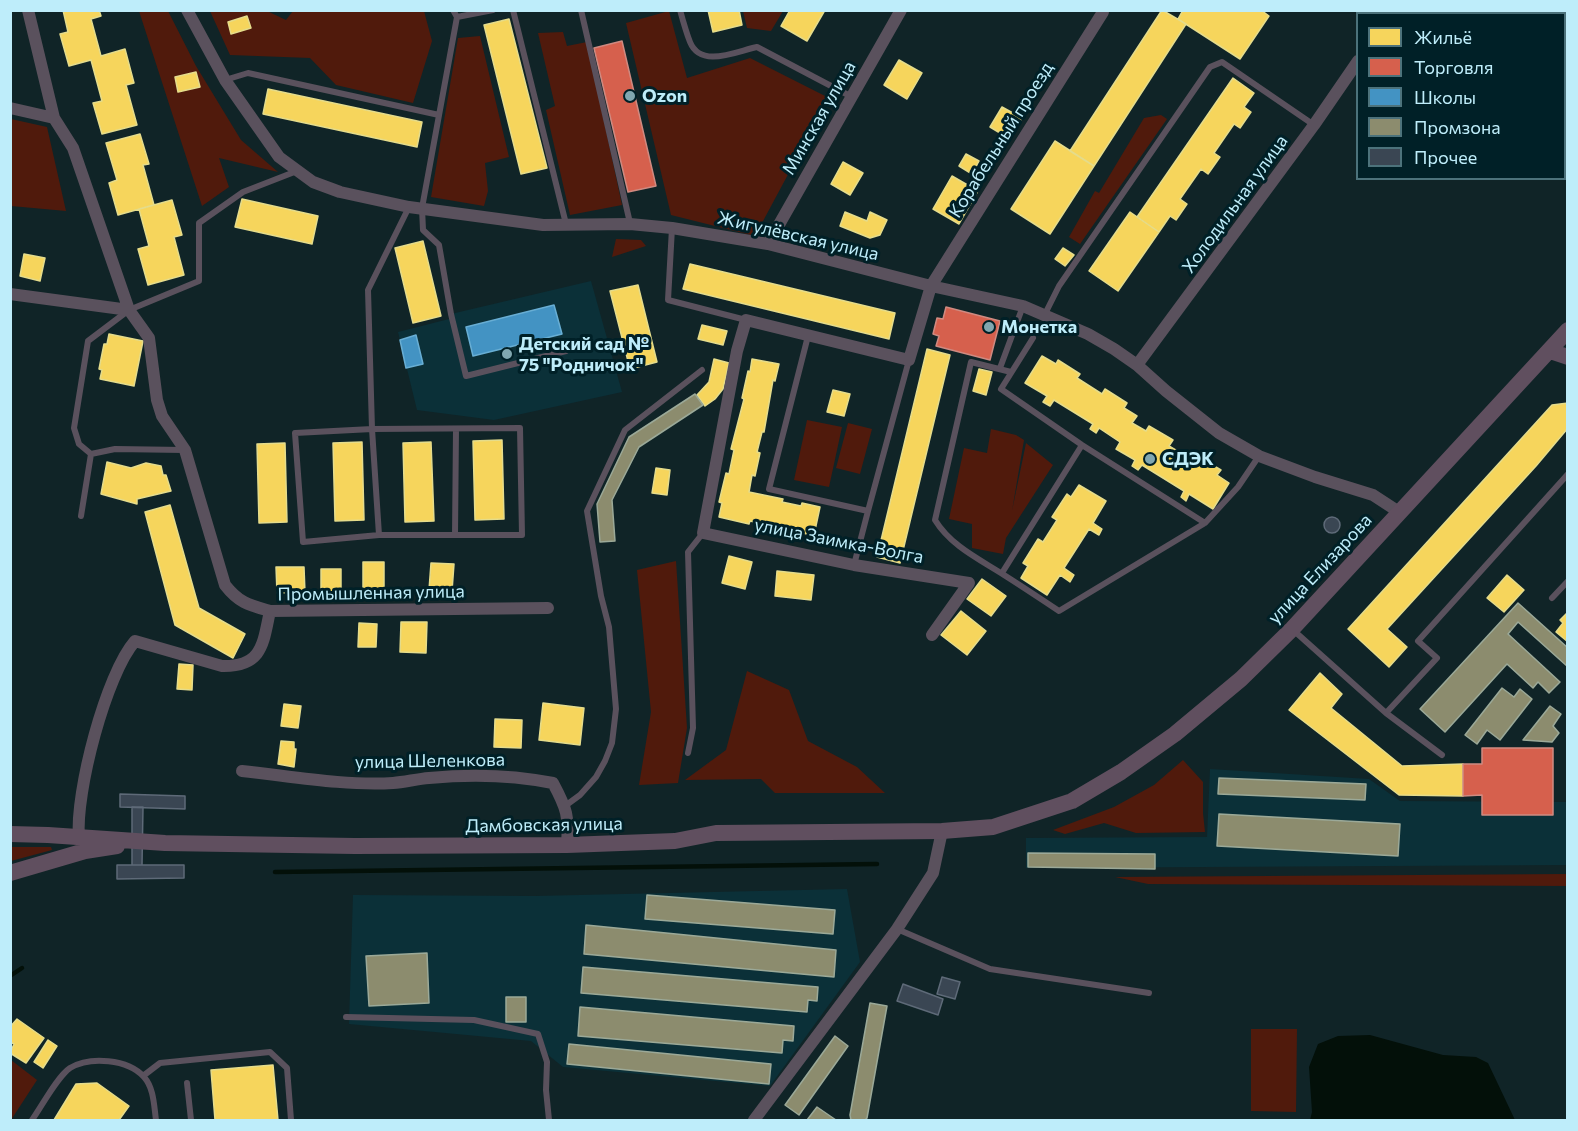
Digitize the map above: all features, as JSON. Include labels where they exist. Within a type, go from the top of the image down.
[{"type":"street","points":[[28,10],[54,118],[73,148],[129,310],[149,338],[157,400],[162,416],[185,450],[225,585],[234,597],[270,611]]},
{"type":"street","name":"Жигулёвская улица","points":[[187,10],[225,80],[279,157],[313,182],[340,192],[415,207],[543,225],[630,224],[672,228],[768,244],[931,286],[1023,306],[1088,334],[1137,365],[1219,433],[1259,456],[1373,495],[1398,512]]},
{"type":"street","name":"Минская улица","points":[[768,244],[901,10]]},
{"type":"street","name":"Корабельный проезд","points":[[909,360],[931,286],[1103,12]]},
{"type":"street","name":"Холодильная улица","points":[[1137,365],[1314,125],[1356,64]]},
{"type":"street","points":[[10,108],[54,118]]},
{"type":"street","points":[[10,294],[129,310]]},
{"type":"street","points":[[703,533],[737,351],[746,320],[909,360]]},
{"type":"street","name":"улица Елизарова","points":[[1072,801],[1121,772],[1175,734],[1240,679],[1292,629],[1568,330]]},
{"type":"street","points":[[1550,351],[1568,357]]},
{"type":"street","name":"улица Заимка-Волга","points":[[703,533],[854,565],[969,583],[932,635]]},
{"type":"street","name":"Промышленная улица","points":[[79,837],[77,819],[86,771],[102,715],[114,675],[125,653],[135,641],[222,666],[237,666],[253,658],[262,648],[270,611],[548,608]]},
{"type":"street","name":"улица Шеленкова","points":[[242,771],[347,782],[392,783],[448,776],[526,778],[552,783],[565,806]]},
{"type":"street","name":"Дамбовская улица","points":[[10,834],[146,842],[355,846],[567,845],[675,841],[716,832],[942,831],[993,827],[1072,801]]},
{"type":"street","points":[[565,806],[568,821],[567,845]]},
{"type":"street","points":[[10,822],[26,825],[48,835]]},
{"type":"street","points":[[754,1120],[897,929],[933,873],[942,831]]},
{"type":"street","points":[[10,873],[86,851],[146,842]]},
{"type":"lane","points":[[379,535],[372,429],[368,290],[415,207],[439,115],[457,17],[453,10]]},
{"type":"lane","points":[[457,17],[492,10]]},
{"type":"lane","points":[[513,10],[566,224]]},
{"type":"lane","points":[[581,10],[630,224]]},
{"type":"lane","points":[[680,10],[691,44],[698,54],[709,58],[758,47],[852,97]]},
{"type":"lane","points":[[1045,314],[1059,286],[1210,67],[1222,62],[1314,125]]},
{"type":"lane","points":[[225,80],[248,73],[439,115]]},
{"type":"lane","points":[[185,450],[116,449],[92,454],[79,444],[74,428],[88,341],[129,310],[199,281],[199,223],[243,192],[298,170]]},
{"type":"lane","points":[[415,207],[423,230],[439,245],[451,314],[466,376],[566,351]]},
{"type":"lane","points":[[672,228],[668,300],[746,320]]},
{"type":"lane","points":[[1000,368],[1023,306]]},
{"type":"lane","points":[[808,335],[769,489],[868,512]]},
{"type":"lane","points":[[1033,338],[1001,389],[1082,445],[1204,523]]},
{"type":"lane","points":[[854,565],[909,360]]},
{"type":"lane","points":[[1011,372],[970,362],[934,520],[939,528],[971,556],[1002,573],[1059,611],[1204,523],[1238,487],[1259,456]]},
{"type":"lane","points":[[565,806],[580,795],[596,777],[605,761],[612,743],[616,709],[609,627],[601,596],[587,511],[625,430],[702,370]]},
{"type":"lane","points":[[520,428],[522,535],[379,535],[303,542],[295,432],[456,429],[520,428]]},
{"type":"lane","points":[[455,535],[456,429]]},
{"type":"lane","points":[[1002,573],[1082,445]]},
{"type":"lane","points":[[81,516],[92,454]]},
{"type":"lane","points":[[1386,713],[1437,658],[1418,641],[1568,474]]},
{"type":"lane","points":[[688,753],[693,728],[688,552],[703,533]]},
{"type":"lane","points":[[1552,597],[1568,581]]},
{"type":"lane","points":[[1292,629],[1386,713],[1442,755]]},
{"type":"lane","points":[[897,929],[990,969],[1149,993]]},
{"type":"lane","points":[[346,1017],[474,1020],[538,1034],[547,1062],[546,1090],[549,1120]]},
{"type":"lane","points":[[143,1076],[160,1063],[270,1052],[287,1068],[291,1120]]},
{"type":"lane","points":[[32,1120],[68,1069],[79,1064],[103,1060],[121,1063],[143,1076],[153,1095],[156,1120]]},
{"type":"lane","points":[[187,1083],[191,1120]]},
{"type":"shaded area","points":[[743,10],[783,11],[771,31],[747,28]]},
{"type":"shaded area","points":[[139,11],[168,11],[196,66],[241,140],[278,172],[219,158],[229,187],[202,206]]},
{"type":"shaded area","points":[[210,11],[267,11],[286,20],[293,11],[424,11],[432,41],[413,103],[336,85],[310,58],[230,55]]},
{"type":"shaded area","points":[[669,11],[687,78],[750,58],[829,98],[755,236],[671,215],[626,23]]},
{"type":"shaded area","points":[[563,32],[567,46],[587,42],[622,205],[570,215],[546,110],[555,106],[538,33]]},
{"type":"shaded area","points":[[480,36],[509,157],[485,163],[488,191],[484,206],[431,197],[458,38]]},
{"type":"shaded area","points":[[1161,115],[1167,119],[1080,244],[1069,237],[1095,191],[1099,193],[1144,118]]},
{"type":"shaded area","points":[[11,119],[47,127],[66,211],[11,206]]},
{"type":"shaded area","points":[[616,239],[641,240],[646,246],[612,257]]},
{"type":"shaded area","name":"Детский сад № 75 \"Родничок\"","points":[[591,281],[622,392],[494,420],[417,410],[398,332],[449,319],[451,314]]},
{"type":"shaded area","points":[[807,420],[842,427],[829,487],[794,480]]},
{"type":"shaded area","points":[[848,423],[872,429],[860,474],[836,468]]},
{"type":"shaded area","points":[[991,429],[1016,435],[1024,440],[1012,511],[1026,443],[1053,465],[1006,538],[1003,554],[972,548],[972,524],[949,519],[964,448],[987,453]]},
{"type":"shaded area","points":[[676,561],[687,728],[678,783],[639,785],[651,712],[637,570]]},
{"type":"shaded area","points":[[747,671],[789,690],[808,741],[857,767],[885,793],[775,793],[761,779],[685,780],[726,750]]},
{"type":"shaded area","points":[[1183,760],[1203,782],[1205,832],[1136,833],[1104,823],[1065,834],[1053,830],[1114,807],[1154,785]]},
{"type":"shaded area","points":[[1210,769],[1369,779],[1400,801],[1567,802],[1567,865],[1026,868],[1026,838],[1207,837]]},
{"type":"shaded area","points":[[11,847],[51,847],[52,850],[11,861]]},
{"type":"shaded area","points":[[1567,874],[1567,886],[1148,884],[1115,877]]},
{"type":"shaded area","points":[[847,889],[860,962],[770,1086],[563,1067],[531,1041],[349,1024],[353,895],[535,896]]},
{"type":"shaded area","points":[[1251,1029],[1297,1029],[1296,1112],[1251,1111]]},
{"type":"shaded area","points":[[1370,1035],[1443,1055],[1476,1057],[1488,1063],[1515,1120],[1310,1120],[1312,1112],[1309,1067],[1318,1044],[1338,1036]]},
{"type":"shaded area","points":[[11,1060],[37,1080],[11,1120]]},
{"type":"building: Жильё","points":[[63,10],[99,10],[101,16],[91,19],[101,56],[125,49],[134,83],[126,85],[137,125],[102,134],[93,103],[102,101],[91,60],[69,66],[60,34],[68,32]]},
{"type":"building: Жильё","points":[[708,10],[739,10],[742,25],[713,32]]},
{"type":"building: Жильё","points":[[790,10],[825,10],[807,41],[781,26]]},
{"type":"building: Жильё","points":[[1162,10],[1186,24],[1094,166],[1070,151]]},
{"type":"building: Жильё","points":[[1183,10],[1261,10],[1269,16],[1240,59],[1178,19]]},
{"type":"building: Жильё","points":[[247,16],[251,28],[231,34],[228,22]]},
{"type":"building: Жильё","points":[[509,19],[547,168],[521,174],[484,25]]},
{"type":"building: Жильё","points":[[899,60],[922,73],[907,99],[884,85]]},
{"type":"building: Жильё","points":[[196,72],[200,87],[178,92],[175,77]]},
{"type":"building: Жильё","points":[[1233,78],[1254,93],[1244,107],[1251,112],[1240,128],[1234,124],[1214,153],[1220,157],[1208,174],[1201,169],[1180,199],[1187,204],[1176,220],[1170,216],[1159,232],[1137,217]]},
{"type":"building: Жильё","points":[[268,89],[422,122],[417,147],[263,114]]},
{"type":"building: Жильё","points":[[1002,107],[1022,118],[1010,139],[990,127]]},
{"type":"building: Жильё","points":[[140,134],[149,164],[143,165],[154,205],[118,215],[109,183],[117,180],[106,143]]},
{"type":"building: Жильё","points":[[1055,141],[1094,166],[1050,234],[1011,209]]},
{"type":"building: Жильё","points":[[966,154],[979,161],[972,174],[959,166]]},
{"type":"building: Жильё","points":[[843,162],[863,173],[850,195],[831,184]]},
{"type":"building: Жильё","points":[[952,176],[978,191],[959,224],[933,209]]},
{"type":"building: Жильё","points":[[242,199],[318,216],[312,244],[235,227]]},
{"type":"building: Жильё","points":[[172,200],[182,235],[174,237],[184,275],[148,285],[138,249],[149,246],[139,209]]},
{"type":"building: Жильё","points":[[845,212],[867,221],[870,212],[887,220],[880,235],[870,238],[840,226]]},
{"type":"building: Жильё","points":[[1130,212],[1159,232],[1118,291],[1089,271]]},
{"type":"building: Жильё","points":[[423,241],[441,316],[413,323],[395,248]]},
{"type":"building: Жильё","points":[[1063,248],[1074,255],[1065,266],[1055,259]]},
{"type":"building: Жильё","points":[[24,254],[45,258],[40,281],[20,276]]},
{"type":"building: Жильё","points":[[690,264],[895,313],[889,339],[683,289]]},
{"type":"building: Жильё","points":[[638,285],[657,362],[630,369],[610,291]]},
{"type":"building: Жильё","points":[[702,325],[727,331],[723,345],[698,339]]},
{"type":"building: Жильё","points":[[109,334],[143,341],[134,386],[100,379],[102,370],[99,369],[104,344],[107,344]]},
{"type":"building: Жильё","points":[[927,349],[950,355],[900,563],[877,557]]},
{"type":"building: Жильё","points":[[1042,356],[1056,364],[1058,360],[1080,374],[1077,378],[1102,394],[1105,389],[1127,403],[1124,408],[1137,416],[1132,423],[1146,431],[1149,426],[1173,440],[1169,446],[1194,461],[1197,456],[1221,470],[1217,475],[1229,483],[1213,509],[1189,494],[1186,501],[1181,497],[1184,491],[1142,465],[1138,470],[1132,466],[1135,460],[1116,449],[1120,442],[1099,428],[1096,433],[1090,429],[1093,424],[1054,400],[1050,406],[1043,402],[1047,396],[1025,383]]},
{"type":"building: Жильё","points":[[714,359],[729,363],[723,389],[705,406],[697,395],[709,382]]},
{"type":"building: Жильё","points":[[752,359],[779,364],[775,381],[773,380],[764,432],[762,432],[757,452],[760,453],[755,476],[752,475],[749,492],[783,499],[782,502],[820,507],[814,535],[801,533],[800,535],[773,529],[773,526],[750,521],[749,524],[719,517],[722,503],[719,502],[726,473],[729,474],[734,450],[731,449]]},
{"type":"building: Жильё","points":[[979,369],[992,372],[986,395],[973,391]]},
{"type":"building: Жильё","points":[[833,390],[850,394],[844,416],[827,412]]},
{"type":"building: Жильё","points":[[1568,403],[1568,428],[1387,629],[1407,647],[1389,667],[1348,629],[1552,405]]},
{"type":"building: Жильё","points":[[502,440],[504,519],[475,520],[473,441]]},
{"type":"building: Жильё","points":[[362,442],[364,520],[335,521],[333,443]]},
{"type":"building: Жильё","points":[[431,442],[434,521],[405,522],[403,443]]},
{"type":"building: Жильё","points":[[285,443],[287,522],[259,523],[257,444]]},
{"type":"building: Жильё","points":[[107,462],[131,468],[146,463],[161,466],[171,491],[137,499],[137,504],[101,494]]},
{"type":"building: Жильё","points":[[656,468],[670,470],[667,495],[652,493]]},
{"type":"building: Жильё","points":[[1079,485],[1106,501],[1093,523],[1102,529],[1099,535],[1089,529],[1064,568],[1074,575],[1070,582],[1060,575],[1047,595],[1021,578],[1028,566],[1023,563],[1038,539],[1043,542],[1057,520],[1052,517],[1067,494],[1071,497]]},
{"type":"building: Жильё","points":[[170,505],[199,608],[245,634],[233,658],[175,625],[145,512]]},
{"type":"building: Жильё","points":[[729,556],[752,562],[745,589],[722,583]]},
{"type":"building: Жильё","points":[[363,562],[384,562],[384,590],[363,590]]},
{"type":"building: Жильё","points":[[431,563],[454,564],[452,591],[429,590]]},
{"type":"building: Жильё","points":[[276,567],[304,567],[305,593],[277,593]]},
{"type":"building: Жильё","points":[[321,569],[341,569],[341,593],[321,593]]},
{"type":"building: Жильё","points":[[777,571],[814,575],[811,600],[775,596]]},
{"type":"building: Жильё","points":[[1507,575],[1524,590],[1504,612],[1487,598]]},
{"type":"building: Жильё","points":[[982,579],[1006,596],[991,616],[967,599]]},
{"type":"building: Жильё","points":[[961,611],[986,631],[967,655],[941,635]]},
{"type":"building: Жильё","points":[[1568,612],[1568,642],[1556,632],[1563,623],[1560,620]]},
{"type":"building: Жильё","points":[[401,622],[427,622],[426,653],[400,652]]},
{"type":"building: Жильё","points":[[359,623],[377,624],[376,647],[358,647]]},
{"type":"building: Жильё","points":[[179,664],[193,665],[192,690],[177,689]]},
{"type":"building: Жильё","points":[[1320,673],[1342,694],[1331,708],[1402,766],[1463,764],[1463,796],[1399,795],[1289,710]]},
{"type":"building: Жильё","points":[[543,703],[584,708],[580,745],[539,740]]},
{"type":"building: Жильё","points":[[284,704],[301,706],[298,728],[281,726]]},
{"type":"building: Жильё","points":[[495,719],[522,720],[521,748],[494,747]]},
{"type":"building: Жильё","points":[[281,741],[294,742],[294,749],[296,749],[294,767],[278,764]]},
{"type":"building: Жильё","points":[[17,1019],[44,1038],[26,1063],[10,1053],[14,1044],[10,1042],[10,1027]]},
{"type":"building: Жильё","points":[[48,1040],[57,1046],[43,1068],[34,1062]]},
{"type":"building: Жильё","points":[[273,1065],[278,1120],[215,1120],[211,1070]]},
{"type":"building: Жильё","points":[[97,1083],[129,1106],[119,1120],[54,1120],[76,1084]]},
{"type":"building: Торговля","points":[[622,41],[656,186],[628,192],[594,48]]},
{"type":"building: Торговля","points":[[946,307],[1000,321],[990,360],[936,346],[939,336],[933,334],[937,318],[943,319]]},
{"type":"building: Торговля","points":[[1482,748],[1553,748],[1553,815],[1482,815],[1482,795],[1463,796],[1463,764],[1482,764]]},
{"type":"building: Школы","points":[[554,305],[562,334],[473,356],[466,327]]},
{"type":"building: Школы","points":[[416,335],[423,364],[406,368],[400,340]]},
{"type":"building: Промзона","points":[[695,394],[703,405],[639,447],[612,500],[615,541],[600,542],[597,504],[629,437]]},
{"type":"building: Промзона","points":[[1518,603],[1568,648],[1568,667],[1518,622],[1508,634],[1560,682],[1549,693],[1538,682],[1533,688],[1507,664],[1445,732],[1420,709]]},
{"type":"building: Промзона","points":[[1502,688],[1514,697],[1520,689],[1532,699],[1500,740],[1487,730],[1477,744],[1465,735]]},
{"type":"building: Промзона","points":[[1550,706],[1561,714],[1553,726],[1559,733],[1552,742],[1523,740]]},
{"type":"building: Промзона","points":[[1219,778],[1366,784],[1365,800],[1218,794]]},
{"type":"building: Промзона","points":[[1219,814],[1400,824],[1398,856],[1217,846]]},
{"type":"building: Промзона","points":[[1028,853],[1155,854],[1155,869],[1028,867]]},
{"type":"building: Промзона","points":[[647,895],[835,910],[833,934],[645,919]]},
{"type":"building: Промзона","points":[[586,925],[836,950],[834,977],[584,954]]},
{"type":"building: Промзона","points":[[427,953],[429,1003],[369,1006],[366,956]]},
{"type":"building: Промзона","points":[[583,967],[818,987],[817,1001],[808,1000],[807,1012],[581,993]]},
{"type":"building: Промзона","points":[[506,997],[526,997],[526,1022],[506,1022]]},
{"type":"building: Промзона","points":[[870,1003],[887,1006],[867,1118],[851,1120],[850,1115]]},
{"type":"building: Промзона","points":[[580,1007],[794,1026],[793,1041],[783,1040],[782,1053],[578,1036]]},
{"type":"building: Промзона","points":[[835,1036],[848,1046],[799,1115],[785,1105]]},
{"type":"building: Промзона","points":[[569,1044],[771,1064],[769,1084],[567,1064]]},
{"type":"building: Промзона","points":[[817,1107],[836,1120],[807,1120]]},
{"type":"building: Прочее","points":[[1329,517],[1335,517],[1340,525],[1338,531],[1329,533],[1324,528],[1324,522]]},
{"type":"building: Прочее","points":[[120,794],[185,796],[185,809],[120,807]]},
{"type":"building: Прочее","points":[[132,807],[143,807],[142,865],[132,865]]},
{"type":"building: Прочее","points":[[117,865],[184,865],[184,878],[117,879]]},
{"type":"building: Прочее","points":[[942,977],[960,982],[955,999],[937,994]]},
{"type":"building: Прочее","points":[[903,984],[943,999],[938,1015],[897,1001]]},
{"type":"waterway","points":[[275,872],[877,864]]},
{"type":"waterway","points":[[10,976],[22,968]]},
{"type":"place","name":"Ozon","points":[[630,96]]},
{"type":"place","name":"Монетка","points":[[989,327]]},
{"type":"place","name":"Детский сад № 75 \"Родничок\"","points":[[507,354]]},
{"type":"place","name":"СДЭК","points":[[1150,459]]}]
